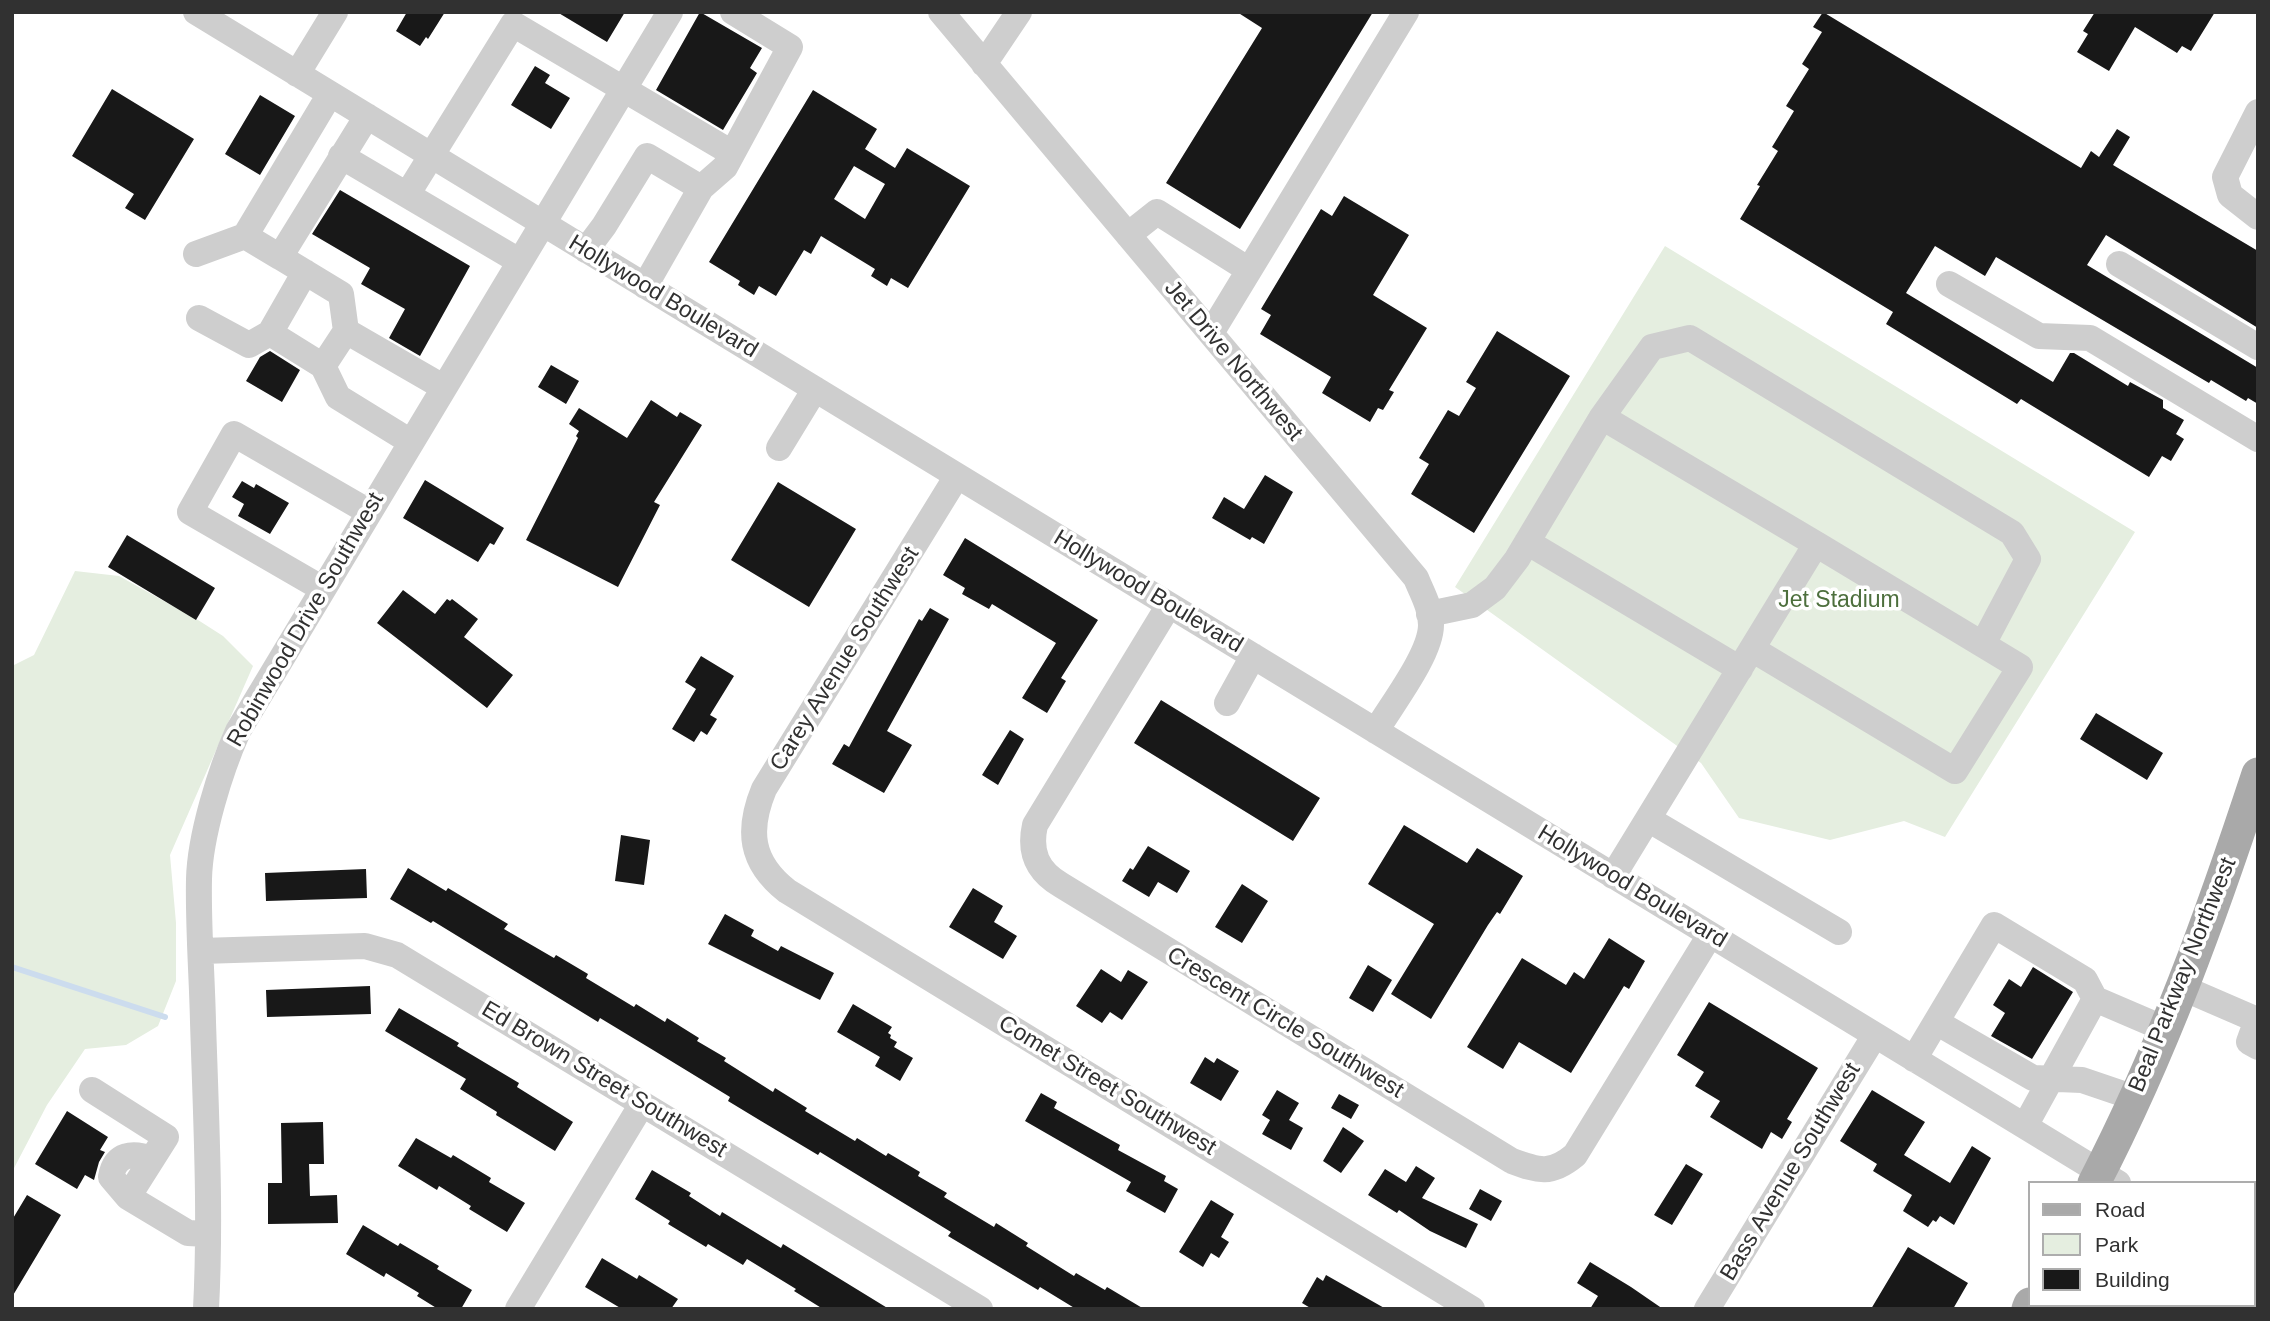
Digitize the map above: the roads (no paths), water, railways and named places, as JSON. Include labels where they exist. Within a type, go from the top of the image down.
[{"type":"main road","name":"Beal Parkway Northwest","points":[[2104,1179],[2135,1098],[2183,988],[2221,886],[2258,774]]},
{"type":"street","name":"Hollywood Boulevard","points":[[196,12],[2025,1126],[2104,1179]]},
{"type":"street","points":[[297,74],[335,12]]},
{"type":"street","name":"Robinwood Drive Southwest","points":[[206,1309],[207,1234],[199,877],[209,818],[230,748],[443,387],[670,12]]},
{"type":"street","points":[[645,286],[701,188],[725,167],[790,47],[733,12]]},
{"type":"street","name":"Jet Drive Northwest","points":[[941,12],[1416,578],[1431,623],[1429,641],[1376,731]]},
{"type":"street","points":[[984,64],[1019,12]]},
{"type":"street","points":[[1211,333],[1406,12]]},
{"type":"street","points":[[407,195],[513,24],[732,153]]},
{"type":"street","points":[[196,254],[245,236],[330,94]]},
{"type":"street","points":[[2258,112],[2225,177],[2230,195],[2258,217]]},
{"type":"street","points":[[280,257],[366,116]]},
{"type":"street","points":[[341,156],[519,261]]},
{"type":"street","points":[[586,250],[647,156],[701,188]]},
{"type":"street","points":[[479,237],[502,199]]},
{"type":"street","points":[[1128,235],[1157,212],[1249,270]]},
{"type":"street","points":[[245,236],[341,294],[346,331],[323,366]]},
{"type":"street","points":[[2119,264],[2258,347]]},
{"type":"street","points":[[200,318],[249,345],[270,333],[305,272]]},
{"type":"street","points":[[1949,284],[2039,335],[2090,338],[2258,439]]},
{"type":"street","points":[[346,331],[443,387]]},
{"type":"street","points":[[270,333],[323,366],[338,397],[411,442]]},
{"type":"street","points":[[1429,614],[1472,605],[1495,589],[1527,542],[1602,417],[1652,347],[1690,338],[2012,533],[2028,559],[1983,645]]},
{"type":"street","points":[[779,449],[815,389]]},
{"type":"street","points":[[1527,542],[1955,771],[2020,667],[1602,417]]},
{"type":"street","points":[[323,589],[190,512],[234,434],[369,512]]},
{"type":"street","name":"Carey Avenue Southwest","points":[[756,848],[754,819],[764,789],[957,476]]},
{"type":"street","points":[[1613,876],[1816,544]]},
{"type":"street","name":"Crescent Circle Southwest","points":[[1169,605],[1035,825],[1032,845],[1038,865],[1061,886],[1490,1148],[1512,1161],[1537,1170],[1547,1170],[1564,1164],[1575,1155],[1710,935]]},
{"type":"street","points":[[1227,702],[1253,656]]},
{"type":"street","points":[[1648,819],[1839,932]]},
{"type":"street","name":"Comet Street Southwest","points":[[756,848],[765,869],[787,891],[1472,1309]]},
{"type":"street","points":[[1914,1059],[1994,925],[2085,980],[2095,999],[2165,1030]]},
{"type":"street","name":"Ed Brown Street Southwest","points":[[201,951],[365,946],[397,954],[980,1309]]},
{"type":"street","points":[[2183,988],[2257,1019],[2249,1042],[2258,1047]]},
{"type":"street","points":[[2025,1126],[2095,999]]},
{"type":"street","points":[[1936,1022],[2033,1078],[2082,1080],[2135,1098]]},
{"type":"street","name":"Bass Avenue Southwest","points":[[1707,1309],[1875,1035]]},
{"type":"street","points":[[92,1090],[166,1137],[152,1159],[136,1153],[125,1156],[113,1168],[111,1177],[128,1197],[188,1233],[207,1234]]},
{"type":"street","points":[[518,1309],[642,1104]]},
{"type":"waterway","points":[[12,967],[165,1017]]},
{"type":"park label","name":"Jet Stadium","points":[[1839,601]]}]
